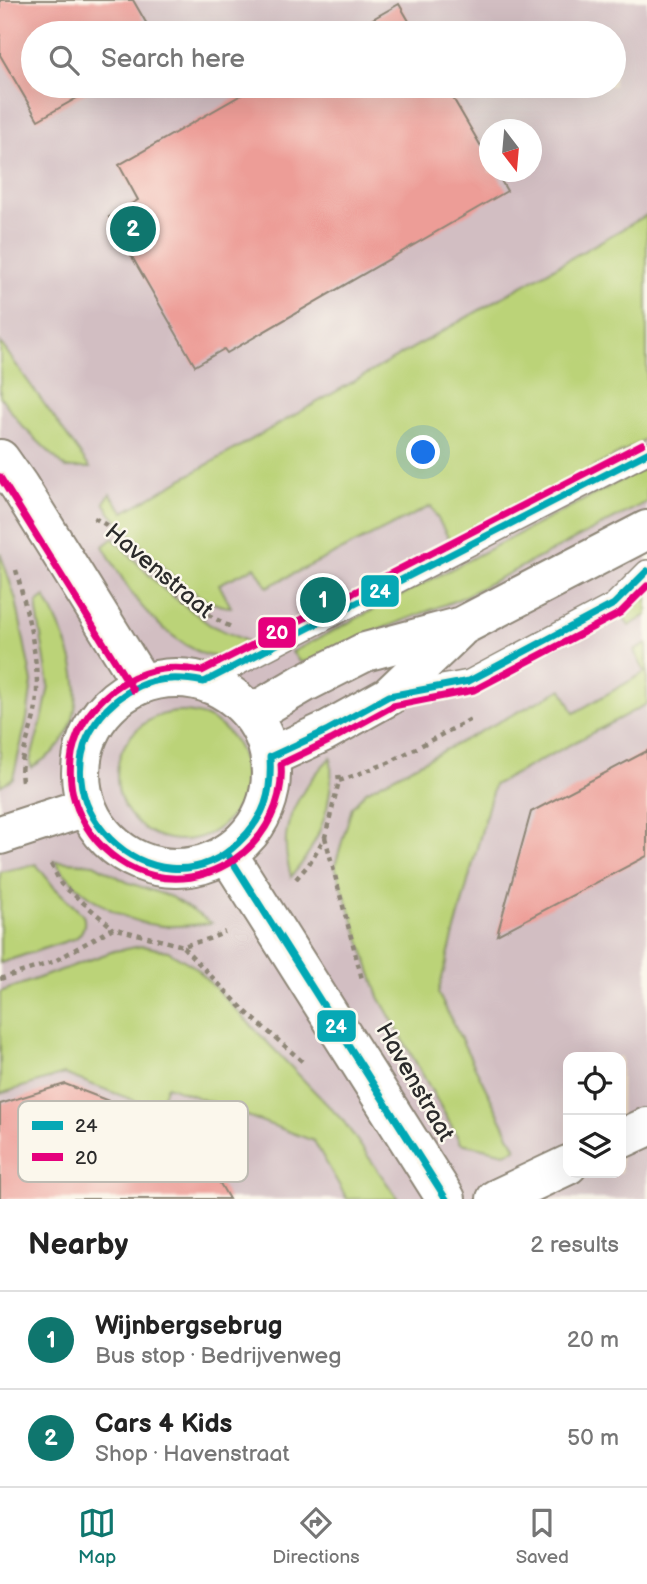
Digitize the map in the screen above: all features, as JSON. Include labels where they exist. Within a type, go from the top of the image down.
[{"type":"main road","points":[[0,459],[142,684]]},
{"type":"main road","points":[[251,714],[365,652],[462,626],[647,530]]},
{"type":"main road","points":[[270,757],[327,731],[389,696],[462,626]]},
{"type":"main road","points":[[173,677],[204,681],[230,694],[251,714],[261,730],[270,757],[271,784],[263,811],[248,835],[227,853],[197,865],[166,867],[135,859],[109,840],[94,823],[86,807],[79,779],[83,754],[94,725],[114,701],[142,684],[173,677]]},
{"type":"main road","points":[[15,830],[86,807]]},
{"type":"main road","name":"Havenstraat","points":[[227,853],[446,1199]]},
{"type":"main road","points":[[626,1137],[647,1127]]},
{"type":"main road","points":[[496,1199],[563,1167]]},
{"type":"lane","points":[[204,681],[647,453]]},
{"type":"lane","points":[[389,696],[468,681],[614,604],[647,571]]},
{"type":"path","name":"Havenstraat","points":[[87,516],[110,526],[170,587],[213,618],[268,649]]},
{"type":"path","points":[[0,979],[53,962],[113,928],[61,884],[15,830],[23,752],[36,708],[37,682],[27,611],[14,562]]},
{"type":"path","points":[[327,731],[339,781]]},
{"type":"path","points":[[325,837],[363,986]]},
{"type":"path","points":[[183,946],[246,1012],[306,1064]]},
{"type":"shaded area","points":[[0,0],[647,0],[647,1199],[0,1199]]},
{"type":"green space","points":[[647,215],[647,439],[451,543],[431,506],[267,587],[255,567],[219,584],[231,607],[216,604],[183,585],[136,541],[111,514],[104,502],[110,494],[124,512]]},
{"type":"green space","points":[[0,342],[90,468],[66,468],[22,426],[0,396]]},
{"type":"green space","points":[[647,467],[647,502],[459,599],[371,633],[321,659],[300,662],[292,652]]},
{"type":"green space","points":[[113,538],[162,588],[210,625],[251,643],[221,656],[212,656],[197,651],[171,635],[147,613],[120,576],[103,546]]},
{"type":"green space","points":[[0,552],[16,600],[32,682],[27,719],[13,778],[0,786]]},
{"type":"green space","points":[[647,592],[647,615],[629,626],[622,615]]},
{"type":"green space","points":[[45,597],[71,655],[77,695],[74,715],[66,734],[53,752],[31,768],[30,761],[49,685],[37,611],[37,603]]},
{"type":"green space","points":[[647,644],[647,704],[494,785],[438,993],[516,1149],[505,1153],[461,1143],[379,997],[335,866],[352,807],[366,791],[562,689],[574,713],[645,672],[634,651]]},
{"type":"green space","points":[[181,712],[206,717],[226,731],[240,751],[245,776],[240,801],[226,821],[206,835],[181,840],[156,835],[136,821],[122,801],[117,776],[122,751],[136,731],[156,717]]},
{"type":"green space","points":[[331,757],[328,806],[318,836],[291,877],[286,836],[293,811],[306,787]]},
{"type":"green space","points":[[55,861],[94,864],[127,882],[171,897],[212,923],[163,926],[132,919],[88,895]]},
{"type":"green space","points":[[36,864],[54,887],[83,915],[84,927],[76,938],[0,963],[0,872]]},
{"type":"green space","points":[[142,946],[168,951],[195,967],[344,1122],[398,1199],[347,1199],[314,1141],[248,1116],[248,1101],[207,1101],[167,1086],[160,1101],[136,1101],[64,1074],[0,1094],[0,992],[114,951]]},
{"type":"building","points":[[0,0],[133,0],[145,21],[21,21],[21,91],[0,55]]},
{"type":"building","points":[[399,4],[409,21],[369,21]]},
{"type":"building","points":[[25,98],[77,98],[38,120]]},
{"type":"building","points":[[236,98],[453,98],[479,143],[479,182],[502,182],[507,191],[227,353],[224,349],[195,366],[109,217],[138,200],[119,165]]},
{"type":"building","points":[[647,751],[647,856],[497,935],[531,812]]},
{"type":"building","points":[[65,1084],[109,1101],[18,1101],[18,1182],[219,1182],[229,1199],[0,1199],[0,1104]]},
{"type":"transit line","name":"20","points":[[642,444],[202,671],[166,668],[144,673],[123,683],[113,690],[83,725],[71,763],[75,800],[92,834],[119,860],[154,876],[193,876],[235,859],[256,840],[271,818],[276,805],[281,764],[393,706],[474,690],[620,613],[647,586]]},
{"type":"transit line","name":"24","points":[[647,453],[204,682],[164,679],[129,691],[107,709],[85,743],[81,778],[90,811],[110,839],[138,859],[171,868],[205,864],[238,843],[255,824],[268,794],[270,757],[326,731],[389,696],[469,681],[614,604],[647,571]]},
{"type":"transit line","name":"20","points":[[0,477],[133,690]]},
{"type":"transit line","name":"24","points":[[227,853],[446,1199]]},
{"type":"place","name":"Cars 4 Kids","points":[[133,229]]},
{"type":"place","name":"Wijnbergsebrug","points":[[323,600]]}]
